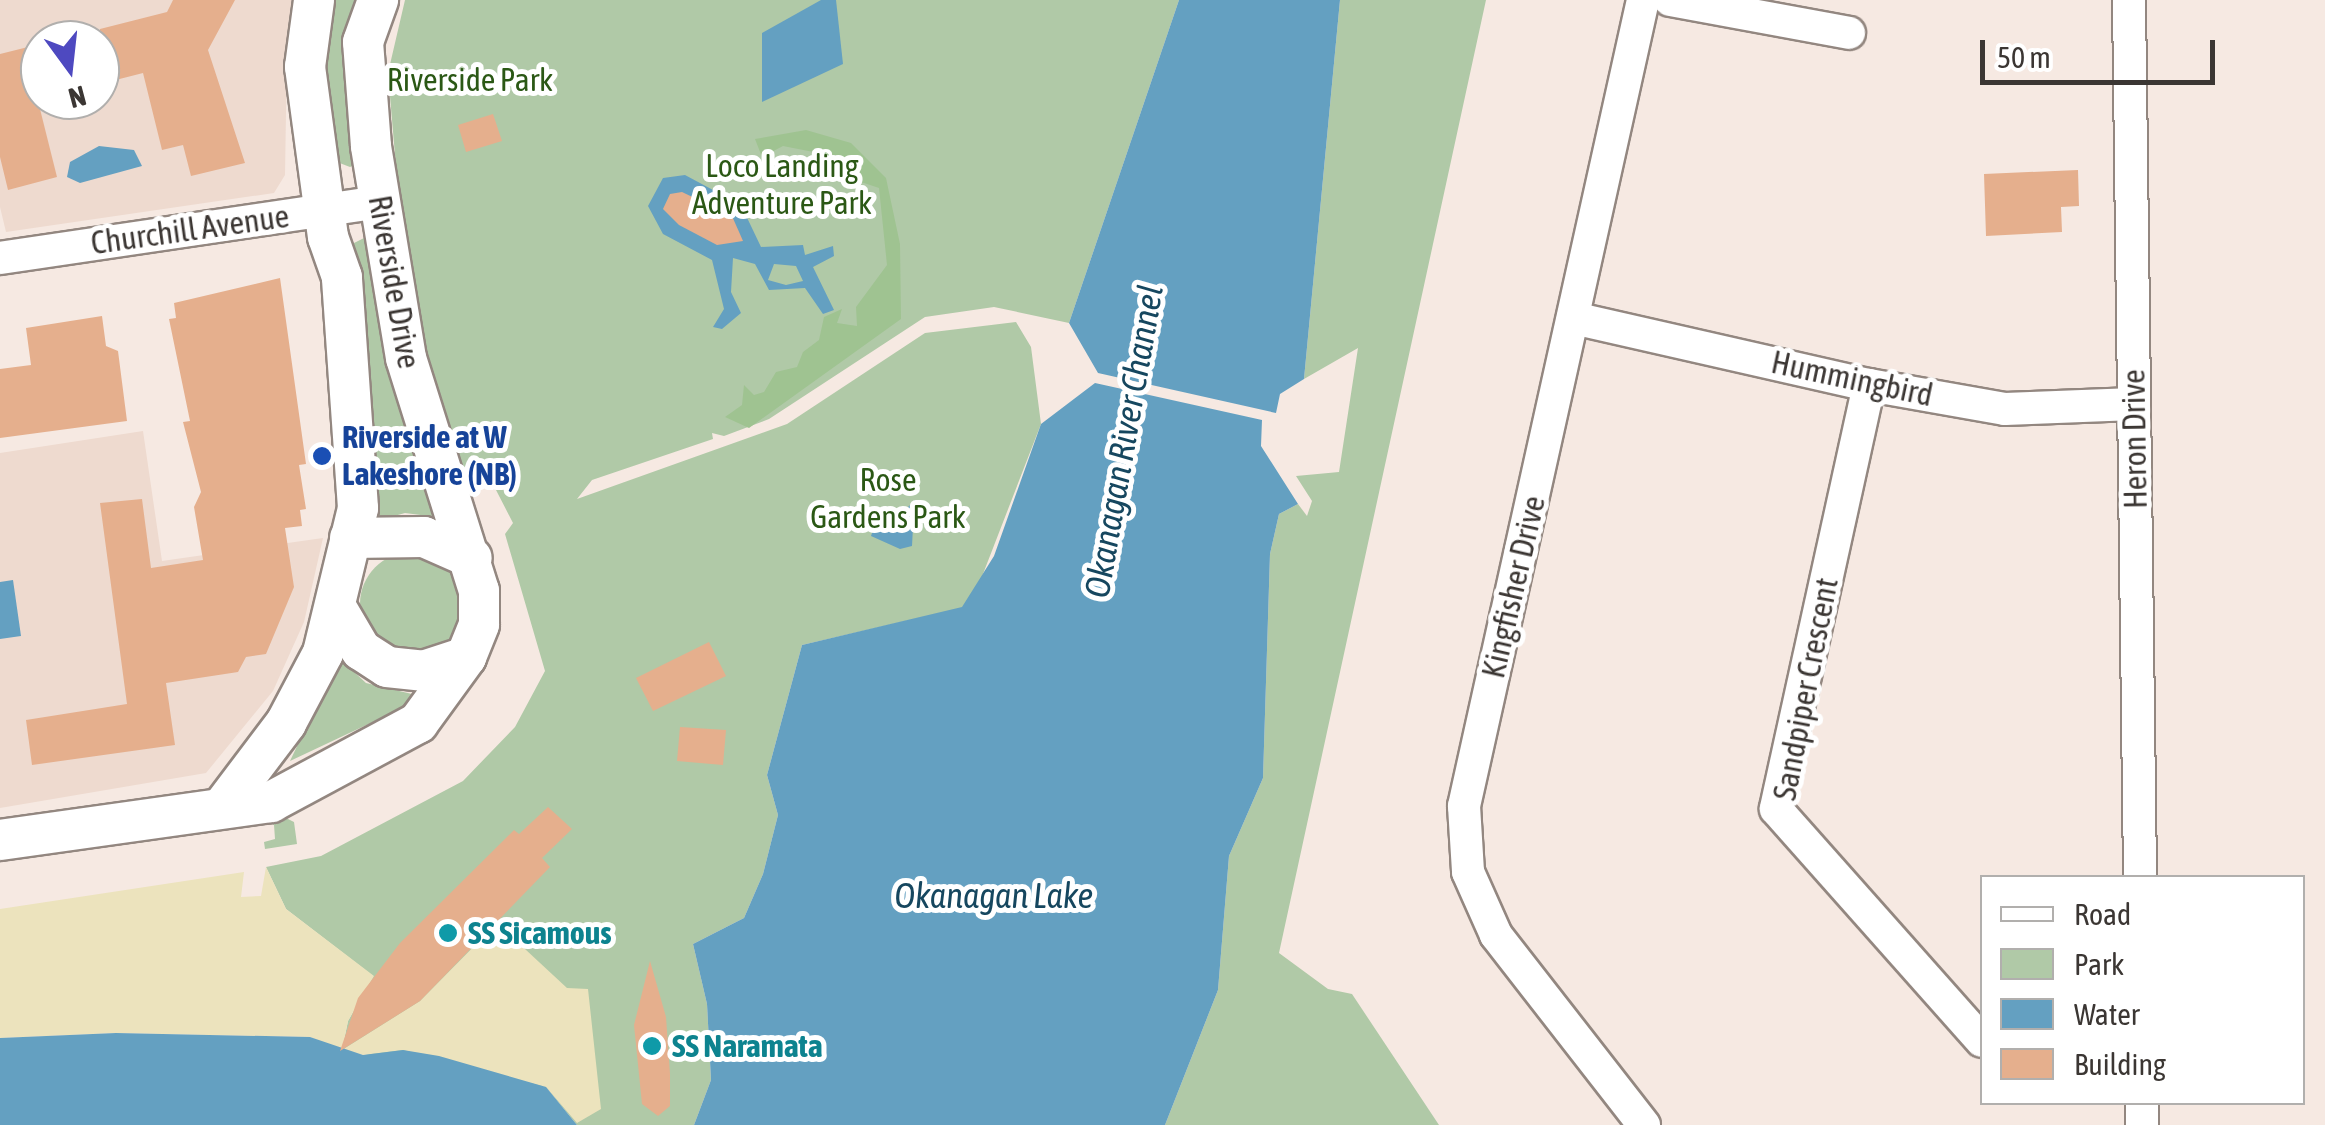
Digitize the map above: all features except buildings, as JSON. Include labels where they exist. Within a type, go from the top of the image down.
[{"type":"street","name":"Riverside Drive","points":[[314,0],[305,67],[324,211],[342,278],[356,425],[358,508],[350,538]]},
{"type":"street","name":"Riverside Drive","points":[[378,0],[363,42],[362,82],[406,358],[472,558]]},
{"type":"street","name":"Kingfisher Drive","points":[[1644,0],[1464,806],[1468,872],[1496,935],[1644,1125]]},
{"type":"street","points":[[1670,0],[1849,33]]},
{"type":"street","name":"Heron Drive","points":[[2129,0],[2140,875]]},
{"type":"street","name":"Churchill Avenue","points":[[0,258],[380,202]]},
{"type":"street","name":"Hummingbird","points":[[1572,318],[1870,386],[2005,409],[2134,404]]},
{"type":"street","name":"Sandpiper Crescent","points":[[1870,386],[1776,809],[1980,1038]]},
{"type":"street","points":[[0,840],[224,805],[272,802],[396,738],[438,703],[466,656],[480,603],[472,558],[424,537],[350,538],[336,609],[308,687],[224,805]]},
{"type":"street","points":[[336,609],[362,650],[387,666],[423,671],[466,656]]},
{"type":"shaded area","points":[[0,0],[298,0],[287,52],[285,175],[274,193],[6,232],[0,207]]},
{"type":"shaded area","points":[[143,431],[162,561],[323,538],[304,622],[273,691],[206,773],[0,808],[0,453]]},
{"type":"green space","points":[[331,0],[364,0],[357,164],[350,167],[337,162],[320,45]]},
{"type":"green space","points":[[405,0],[1179,0],[1069,323],[994,307],[925,317],[769,419],[724,436],[712,433],[713,439],[592,480],[577,499],[787,424],[925,333],[1016,322],[1031,347],[1041,424],[976,592],[962,608],[802,645],[767,775],[778,815],[763,874],[744,918],[693,944],[707,1004],[711,1080],[694,1125],[577,1125],[546,1087],[342,1050],[348,1021],[373,976],[286,909],[266,867],[321,856],[463,781],[515,727],[545,671],[505,534],[513,523],[496,490],[453,477],[406,284],[388,73]]},
{"type":"green space","points":[[1340,0],[1486,0],[1279,953],[1328,989],[1352,994],[1439,1125],[1165,1125],[1218,990],[1229,856],[1263,778],[1270,554],[1279,514],[1298,504],[1307,516],[1312,501],[1296,476],[1339,472],[1358,348],[1304,379]]},
{"type":"green space","points":[[806,130],[851,143],[886,178],[900,244],[901,319],[749,428],[725,417],[742,405],[744,385],[754,395],[764,392],[776,372],[797,367],[803,352],[819,340],[824,317],[842,309],[837,323],[857,326],[856,307],[887,265],[879,188],[855,180],[849,159],[783,146],[762,157],[755,139]]},
{"type":"green space","points":[[364,238],[369,240],[444,518],[405,513],[376,521],[350,245]]},
{"type":"green space","points":[[412,552],[432,556],[449,567],[460,584],[464,604],[460,624],[449,641],[432,652],[412,656],[392,652],[375,641],[364,624],[360,604],[364,584],[375,567],[392,556]]},
{"type":"green space","points":[[339,658],[366,683],[416,695],[413,703],[290,761]]},
{"type":"green space","points":[[284,817],[294,822],[297,844],[265,849],[264,842],[275,839],[274,825],[262,819]]},
{"type":"sand","points":[[266,867],[286,909],[374,976],[348,1021],[342,1050],[310,1037],[116,1033],[0,1038],[0,909],[244,872],[241,897],[261,896]]},
{"type":"sand","points":[[497,923],[567,988],[588,989],[601,1109],[577,1123],[546,1087],[403,1050],[363,1055],[342,1050],[420,1001]]},
{"type":"water","points":[[821,0],[836,0],[843,64],[762,102],[762,33]]},
{"type":"water","points":[[1179,0],[1340,0],[1304,379],[1280,394],[1276,413],[1098,373],[1069,323]]},
{"type":"water","points":[[99,146],[134,150],[142,166],[80,183],[67,177],[70,162]]},
{"type":"water","points":[[685,175],[741,205],[761,247],[803,245],[805,255],[833,246],[834,256],[813,267],[834,310],[823,314],[805,288],[769,290],[755,264],[733,258],[731,292],[741,313],[722,329],[713,327],[724,309],[712,260],[663,234],[648,206],[663,178]],"holes":[[[774,264],[796,266],[803,281],[786,285],[768,280]]]},
{"type":"water","name":"Okanagan Lake","points":[[1095,383],[1262,420],[1261,446],[1298,504],[1279,514],[1270,554],[1263,778],[1229,856],[1218,990],[1165,1125],[694,1125],[711,1080],[707,1004],[693,944],[744,918],[763,874],[778,815],[767,775],[802,645],[962,607],[994,556],[1041,424]]},
{"type":"water","points":[[915,500],[928,508],[913,527],[912,546],[900,549],[871,536],[875,524],[898,517]]},
{"type":"water","points":[[13,580],[21,636],[0,639],[0,582]]},
{"type":"water","points":[[116,1033],[310,1037],[363,1055],[403,1050],[439,1056],[546,1087],[577,1125],[0,1125],[0,1038]]},
{"type":"place","name":"Riverside at W Lakeshore (NB)","points":[[322,456]]},
{"type":"place","name":"SS Sicamous","points":[[448,933]]},
{"type":"place","name":"SS Naramata","points":[[652,1046]]},
{"type":"park label","name":"Riverside Park","points":[[470,80]]},
{"type":"park label","name":"Loco Landing Adventure Park","points":[[782,186]]},
{"type":"park label","name":"Rose Gardens Park","points":[[888,500]]},
{"type":"water label","name":"Okanagan River Channel","points":[[1123,441]]}]
